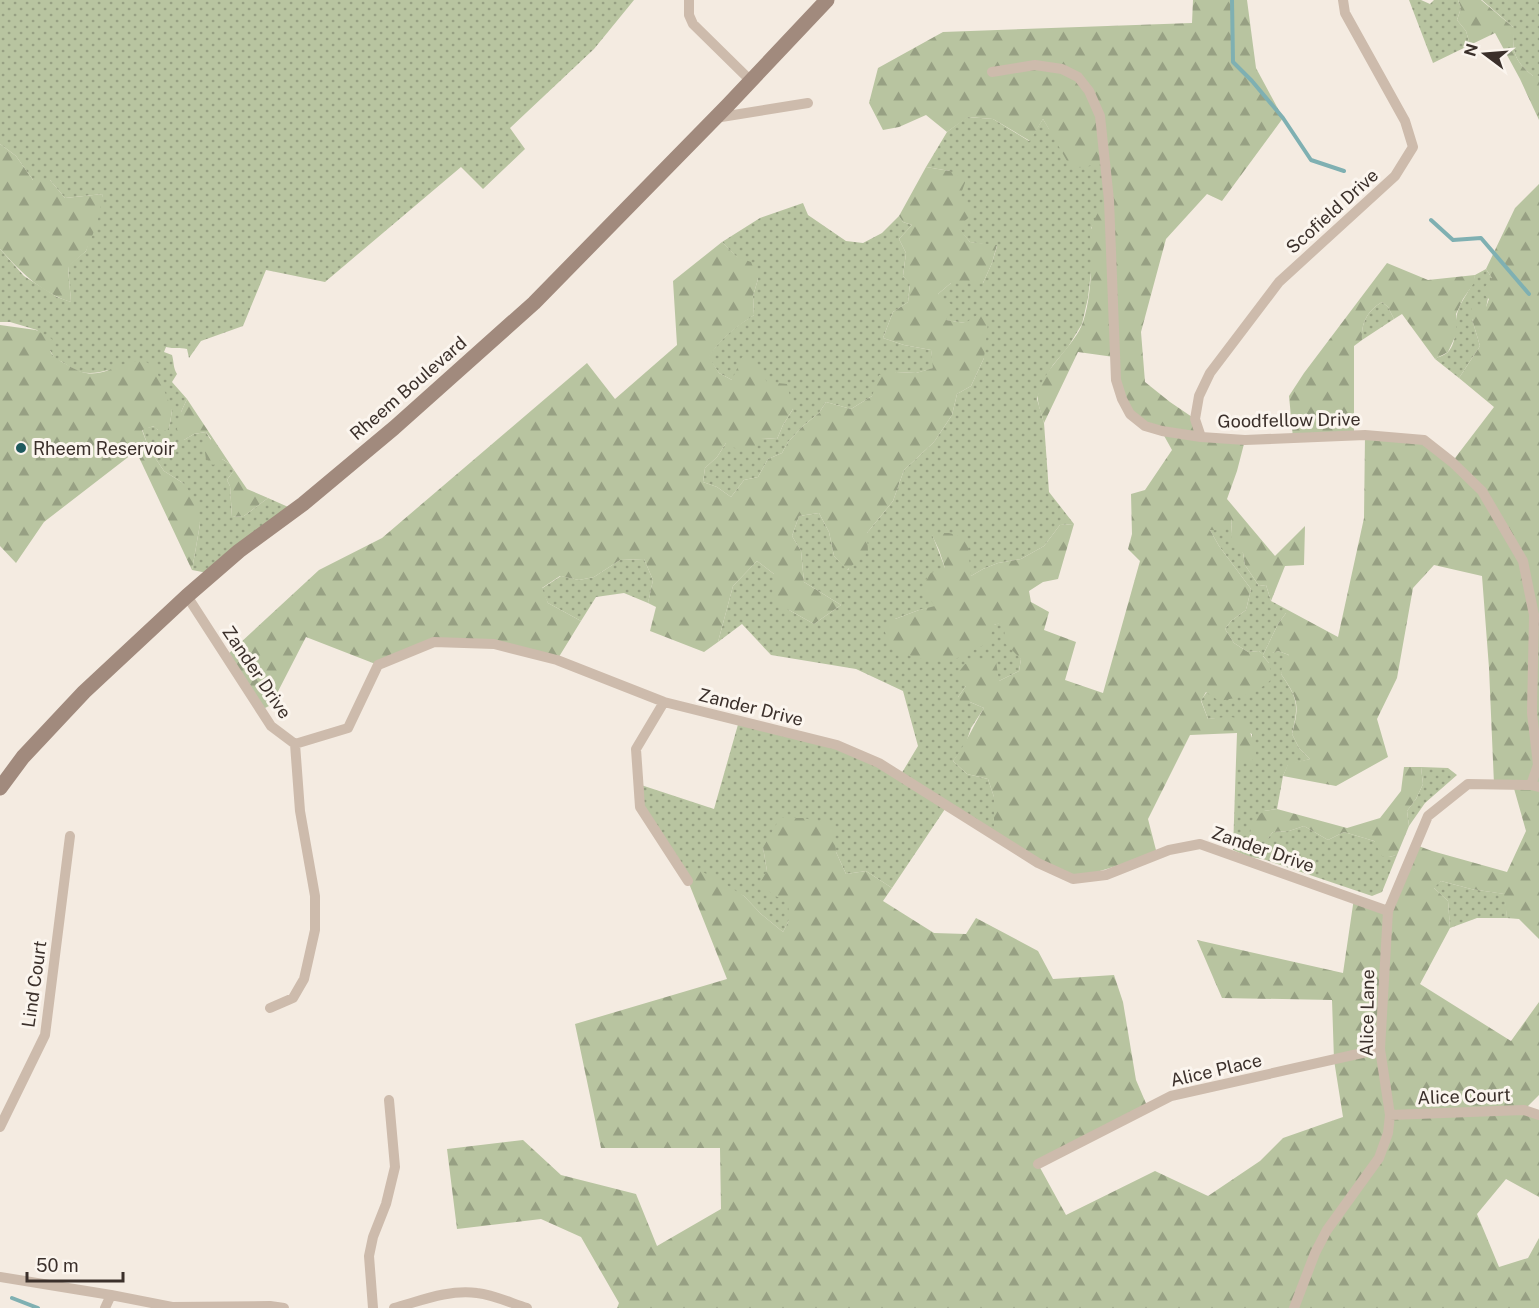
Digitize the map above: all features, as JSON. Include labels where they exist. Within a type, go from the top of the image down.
[{"type":"street","points":[[689,0],[689,15],[693,24],[750,81]]},
{"type":"street","name":"Rheem Boulevard","points":[[0,788],[23,757],[84,692],[187,596],[239,551],[303,504],[394,428],[534,303],[827,0]]},
{"type":"street","name":"Scofield Drive","points":[[1201,437],[1195,419],[1199,396],[1210,373],[1279,282],[1395,176],[1413,147],[1405,122],[1345,13],[1343,0]]},
{"type":"street","name":"Goodfellow Drive","points":[[992,72],[1035,65],[1062,69],[1078,77],[1089,91],[1100,116],[1109,200],[1116,380],[1130,414],[1145,426],[1162,432],[1201,437],[1245,440],[1365,435],[1424,440],[1452,462],[1482,491],[1523,561],[1534,615],[1532,713],[1538,765],[1535,786]]},
{"type":"street","points":[[715,118],[808,103]]},
{"type":"street","name":"Zander Drive","points":[[187,596],[271,726],[295,744],[348,728],[378,665],[434,642],[494,644],[557,660],[664,702],[837,745],[879,763],[1038,864],[1073,879],[1106,875],[1169,850],[1200,844],[1388,911]]},
{"type":"street","points":[[664,702],[636,749],[640,807],[688,881]]},
{"type":"street","points":[[270,1008],[293,998],[304,979],[315,930],[315,896],[300,811],[295,744]]},
{"type":"street","name":"Alice Lane","points":[[1294,1308],[1315,1253],[1327,1230],[1379,1158],[1388,1133],[1390,1115],[1380,1049],[1388,911],[1428,816],[1468,784],[1535,786]]},
{"type":"street","name":"Lind Court","points":[[0,1127],[45,1035],[70,836]]},
{"type":"street","name":"Alice Place","points":[[1038,1164],[1171,1096],[1380,1049]]},
{"type":"street","points":[[373,1308],[369,1256],[372,1237],[386,1204],[395,1167],[389,1100]]},
{"type":"street","name":"Alice Court","points":[[1390,1115],[1524,1110],[1539,1115]]},
{"type":"street","points":[[0,1276],[172,1307],[270,1306],[284,1308]]},
{"type":"street","points":[[394,1308],[440,1295],[461,1292],[479,1293],[527,1308]]},
{"type":"street","points":[[105,1308],[111,1295]]},
{"type":"green space","points":[[0,0],[634,0],[594,49],[510,128],[525,149],[483,189],[461,167],[325,282],[266,270],[243,326],[201,341],[189,358],[187,349],[166,347],[164,352],[172,355],[177,374],[172,382],[187,399],[181,412],[184,440],[194,434],[206,432],[222,459],[234,470],[227,480],[230,486],[232,517],[244,516],[268,498],[295,510],[213,574],[192,570],[200,524],[183,483],[164,471],[149,449],[142,429],[155,426],[158,430],[169,430],[172,410],[108,370],[84,373],[56,360],[37,330],[10,322],[0,322],[0,249],[24,276],[57,297],[71,302],[68,266],[86,251],[103,194],[65,198],[50,180],[33,180],[16,156],[0,144]]},
{"type":"green space","points":[[1193,0],[1247,0],[1256,68],[1283,118],[1222,201],[1207,194],[1166,239],[1141,332],[1145,382],[1195,419],[1201,437],[1245,440],[1227,499],[1275,556],[1305,526],[1304,565],[1285,566],[1271,601],[1266,585],[1259,586],[1245,565],[1243,553],[1233,547],[1232,519],[1224,529],[1210,530],[1251,589],[1246,610],[1231,621],[1225,629],[1234,643],[1248,652],[1259,651],[1263,655],[1286,609],[1338,637],[1364,518],[1365,435],[1424,440],[1452,462],[1494,407],[1459,378],[1480,346],[1472,319],[1472,307],[1486,307],[1489,299],[1481,292],[1492,278],[1486,269],[1515,208],[1539,184],[1539,939],[1519,919],[1507,918],[1504,894],[1441,881],[1434,888],[1448,901],[1450,928],[1420,984],[1511,1041],[1539,1002],[1539,1095],[1524,1110],[1539,1115],[1539,1197],[1506,1179],[1477,1214],[1499,1267],[1528,1258],[1539,1238],[1539,1308],[617,1308],[619,1303],[581,1237],[541,1219],[457,1229],[447,1149],[523,1140],[561,1175],[636,1194],[657,1246],[721,1209],[720,1148],[601,1148],[575,1024],[727,979],[688,881],[680,868],[697,869],[722,882],[744,896],[783,932],[789,920],[788,899],[777,897],[759,884],[767,871],[763,847],[780,818],[804,818],[834,825],[836,852],[846,874],[866,871],[892,888],[883,901],[934,933],[966,934],[976,918],[1038,951],[1053,979],[1114,975],[1123,1002],[1136,1080],[1148,1108],[1038,1164],[1066,1215],[1155,1171],[1208,1196],[1260,1161],[1283,1138],[1343,1117],[1334,1060],[1332,1000],[1222,998],[1197,940],[1343,973],[1354,898],[1388,910],[1416,845],[1507,872],[1526,831],[1513,785],[1494,784],[1482,576],[1434,565],[1413,588],[1397,678],[1377,719],[1388,757],[1336,786],[1283,776],[1288,764],[1310,759],[1299,748],[1292,734],[1296,702],[1281,674],[1283,662],[1289,655],[1278,651],[1263,656],[1269,663],[1272,679],[1266,684],[1247,694],[1219,701],[1206,692],[1201,701],[1208,719],[1235,718],[1245,724],[1256,753],[1252,761],[1236,761],[1237,733],[1190,735],[1148,819],[1157,854],[1073,879],[994,835],[994,797],[988,779],[967,774],[953,761],[984,708],[970,702],[961,703],[958,697],[966,686],[958,673],[965,664],[987,657],[996,661],[999,681],[1019,671],[1021,659],[1005,643],[1004,622],[994,625],[988,643],[967,654],[946,661],[913,657],[890,648],[884,629],[895,619],[935,606],[923,591],[928,574],[945,568],[931,533],[949,533],[967,538],[971,576],[998,563],[1021,559],[1044,546],[1060,525],[1074,524],[1058,579],[1043,582],[1029,591],[1031,602],[1049,612],[1044,630],[1076,642],[1065,680],[1103,693],[1140,561],[1128,549],[1132,534],[1131,494],[1145,490],[1172,450],[1162,432],[1130,414],[1114,357],[1078,352],[1044,423],[1039,406],[1039,391],[1043,381],[1079,332],[1085,315],[1091,278],[1091,230],[1101,208],[1109,199],[1104,160],[1086,167],[1071,168],[1043,119],[1030,141],[993,119],[968,117],[947,132],[926,115],[899,127],[883,130],[869,103],[878,68],[943,32],[1192,23]]},
{"type":"green space","points":[[1409,0],[1421,0],[1430,4],[1434,0],[1458,0],[1461,8],[1457,20],[1466,31],[1470,45],[1433,63]]},
{"type":"green space","points":[[1458,0],[1481,0],[1513,27],[1514,49],[1518,60],[1533,76],[1539,76],[1539,120],[1495,33],[1470,45],[1466,31],[1457,20],[1461,8]]},
{"type":"green space","points":[[1482,0],[1539,0],[1539,76],[1533,76],[1518,60],[1514,49],[1513,27]]},
{"type":"green space","points":[[967,117],[993,119],[1029,141],[1043,119],[1049,129],[1105,159],[1109,200],[1091,228],[1091,272],[1082,324],[1042,383],[1037,399],[1044,423],[1049,492],[1074,524],[1060,525],[1044,546],[1021,559],[998,563],[971,576],[932,534],[945,568],[935,607],[895,619],[994,625],[1004,621],[1021,659],[1019,671],[999,681],[966,686],[958,697],[984,708],[971,728],[965,746],[953,761],[967,774],[988,779],[994,797],[994,835],[947,806],[892,888],[866,871],[846,874],[836,852],[763,847],[767,871],[789,899],[789,920],[783,932],[744,896],[680,868],[640,807],[638,784],[714,809],[739,721],[837,745],[900,776],[918,746],[903,691],[856,669],[771,655],[742,624],[718,642],[733,586],[757,561],[774,574],[789,610],[814,624],[841,605],[804,582],[801,551],[792,536],[799,516],[819,513],[829,532],[834,556],[848,570],[867,533],[893,501],[904,470],[934,442],[952,415],[957,394],[971,386],[984,358],[965,323],[945,320],[938,294],[951,283],[983,283],[997,246],[970,242],[957,227],[959,199],[950,171],[926,167],[947,132]]},
{"type":"green space","points":[[0,144],[16,156],[33,180],[50,180],[65,198],[103,194],[97,224],[86,251],[68,267],[71,302],[41,287],[24,274],[0,249]]},
{"type":"green space","points":[[926,167],[950,171],[966,180],[959,199],[976,211],[958,227],[970,242],[997,245],[983,283],[951,283],[938,294],[952,305],[946,320],[965,323],[982,312],[988,322],[984,358],[971,386],[957,394],[952,415],[934,442],[904,470],[893,501],[867,533],[868,552],[847,570],[834,556],[829,532],[819,513],[799,516],[792,536],[801,551],[804,582],[841,605],[814,624],[772,597],[774,574],[757,561],[733,586],[718,642],[704,652],[650,631],[656,607],[648,603],[653,580],[644,559],[620,560],[594,577],[579,580],[560,576],[542,588],[548,603],[581,621],[557,660],[494,644],[434,642],[378,665],[306,637],[271,705],[261,710],[226,656],[319,570],[382,538],[587,363],[615,399],[677,345],[673,281],[722,242],[737,257],[751,262],[758,279],[753,296],[754,315],[729,333],[709,357],[719,373],[732,380],[742,357],[755,362],[767,382],[787,384],[793,409],[777,439],[762,438],[754,449],[740,451],[726,443],[717,457],[705,468],[703,482],[717,487],[731,497],[744,480],[758,477],[768,459],[782,453],[788,442],[819,413],[826,402],[851,409],[872,396],[879,375],[896,372],[916,373],[933,368],[931,350],[883,338],[893,312],[908,302],[910,284],[903,276],[906,253],[899,239],[912,225],[903,222],[899,216]]},
{"type":"green space","points":[[803,203],[808,215],[846,241],[863,243],[882,233],[899,216],[903,222],[912,225],[899,239],[906,253],[903,276],[910,283],[908,302],[893,312],[883,338],[931,350],[934,368],[916,373],[896,372],[872,396],[851,409],[826,402],[819,413],[788,442],[782,453],[768,459],[758,477],[744,480],[731,497],[717,487],[703,482],[705,468],[717,457],[726,443],[762,438],[777,439],[793,409],[719,373],[708,357],[729,333],[754,315],[753,296],[758,279],[722,242],[760,218]]},
{"type":"green space","points":[[1387,263],[1428,280],[1475,275],[1474,283],[1456,314],[1456,335],[1448,352],[1435,359],[1402,314],[1394,319],[1388,307],[1382,302],[1369,313],[1364,323],[1362,340],[1354,346],[1354,435],[1293,438],[1289,396]]},
{"type":"green space","points":[[1486,269],[1492,278],[1486,308],[1472,307],[1472,319],[1480,346],[1459,378],[1435,359],[1447,353],[1451,348],[1459,309],[1475,275]]},
{"type":"green space","points":[[1382,302],[1388,307],[1394,319],[1362,340],[1366,318],[1372,309]]},
{"type":"green space","points":[[0,325],[36,330],[52,339],[50,351],[53,356],[83,372],[100,373],[135,361],[144,361],[155,367],[172,410],[169,430],[158,430],[154,426],[142,430],[149,449],[164,471],[183,483],[197,502],[200,524],[192,570],[136,451],[44,522],[16,563],[0,546]]},
{"type":"green space","points":[[187,399],[230,464],[222,459],[213,465],[206,459],[204,446],[211,439],[206,432],[194,434],[184,440],[176,433]]},
{"type":"green space","points":[[234,470],[247,489],[268,498],[244,516],[232,517],[230,486],[227,480]]},
{"type":"green space","points":[[1232,517],[1231,534],[1243,553],[1245,565],[1259,586],[1266,585],[1271,601],[1286,609],[1263,655],[1278,651],[1289,655],[1281,674],[1296,702],[1292,734],[1299,748],[1310,759],[1288,765],[1283,776],[1277,809],[1264,811],[1268,838],[1273,832],[1289,831],[1304,826],[1328,840],[1344,832],[1374,841],[1389,857],[1397,855],[1382,892],[1372,896],[1233,850],[1236,761],[1252,761],[1252,734],[1218,718],[1208,719],[1201,700],[1207,692],[1269,663],[1259,651],[1248,652],[1234,643],[1225,629],[1231,621],[1246,610],[1251,589],[1210,530]]},
{"type":"green space","points":[[644,559],[653,580],[648,603],[624,593],[596,597],[581,621],[548,603],[541,589],[561,576],[579,580],[594,577],[620,560]]},
{"type":"green space","points":[[1404,767],[1421,767],[1423,784],[1407,811],[1409,826],[1397,855],[1382,856],[1374,841],[1344,832],[1328,840],[1304,826],[1289,831],[1273,832],[1268,838],[1257,842],[1250,833],[1253,819],[1264,811],[1277,809],[1347,828],[1380,818],[1401,791]]},
{"type":"green space","points":[[1421,767],[1448,768],[1457,775],[1425,803],[1409,826],[1407,811],[1423,784]]},
{"type":"green space","points":[[1441,881],[1471,889],[1505,894],[1507,918],[1477,918],[1450,928],[1448,901],[1433,887]]},
{"type":"waterway","points":[[1232,0],[1233,62],[1283,118],[1311,160],[1344,171]]},
{"type":"waterway","points":[[1431,220],[1453,240],[1481,238],[1529,294]]},
{"type":"waterway","points":[[12,1298],[38,1308]]},
{"type":"place","name":"Rheem Reservoir","points":[[21,448]]}]
